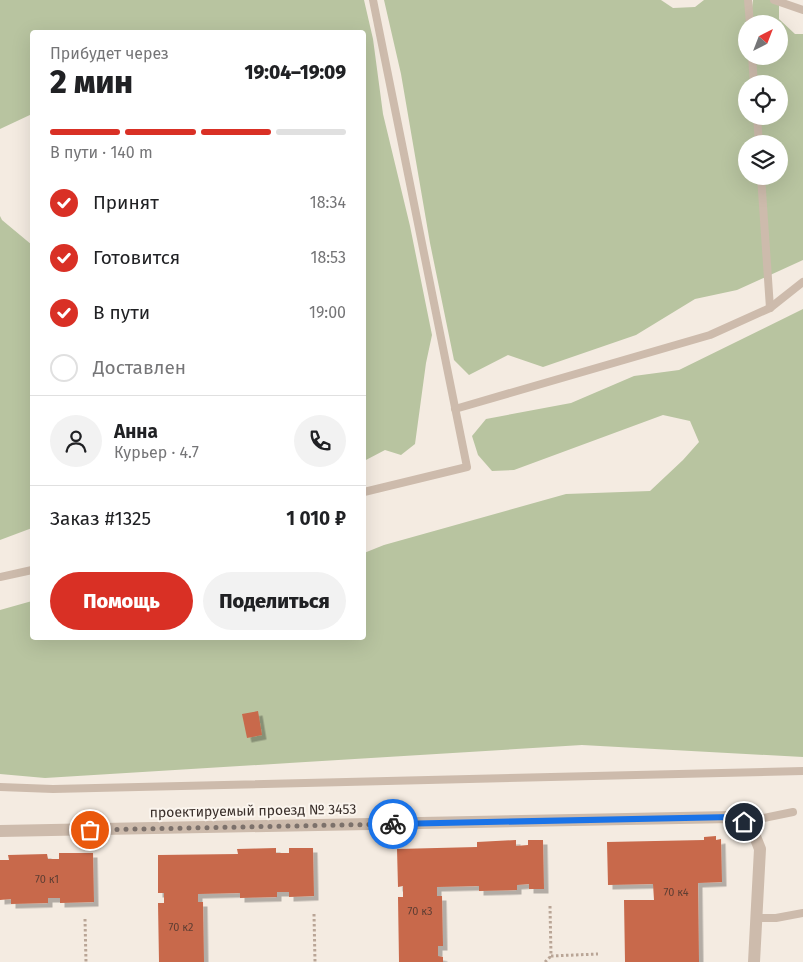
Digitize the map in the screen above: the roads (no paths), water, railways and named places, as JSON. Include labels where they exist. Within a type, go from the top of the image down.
[{"type":"street","name":"проектируемый проезд № 3453","points":[[0,831],[732,817],[744,822]]},
{"type":"street","points":[[744,822],[752,829],[760,849],[754,962]]},
{"type":"lane","points":[[366,492],[467,467],[373,0]]},
{"type":"lane","points":[[748,0],[749,15]]},
{"type":"lane","points":[[774,0],[803,10]]},
{"type":"lane","points":[[762,185],[770,308]]},
{"type":"lane","points":[[455,409],[710,335],[770,308],[803,282]]},
{"type":"lane","points":[[0,577],[30,570]]},
{"type":"lane","points":[[0,788],[53,789],[803,771]]},
{"type":"lane","points":[[744,822],[793,812]]},
{"type":"lane","points":[[757,918],[776,918],[803,913]]}]
